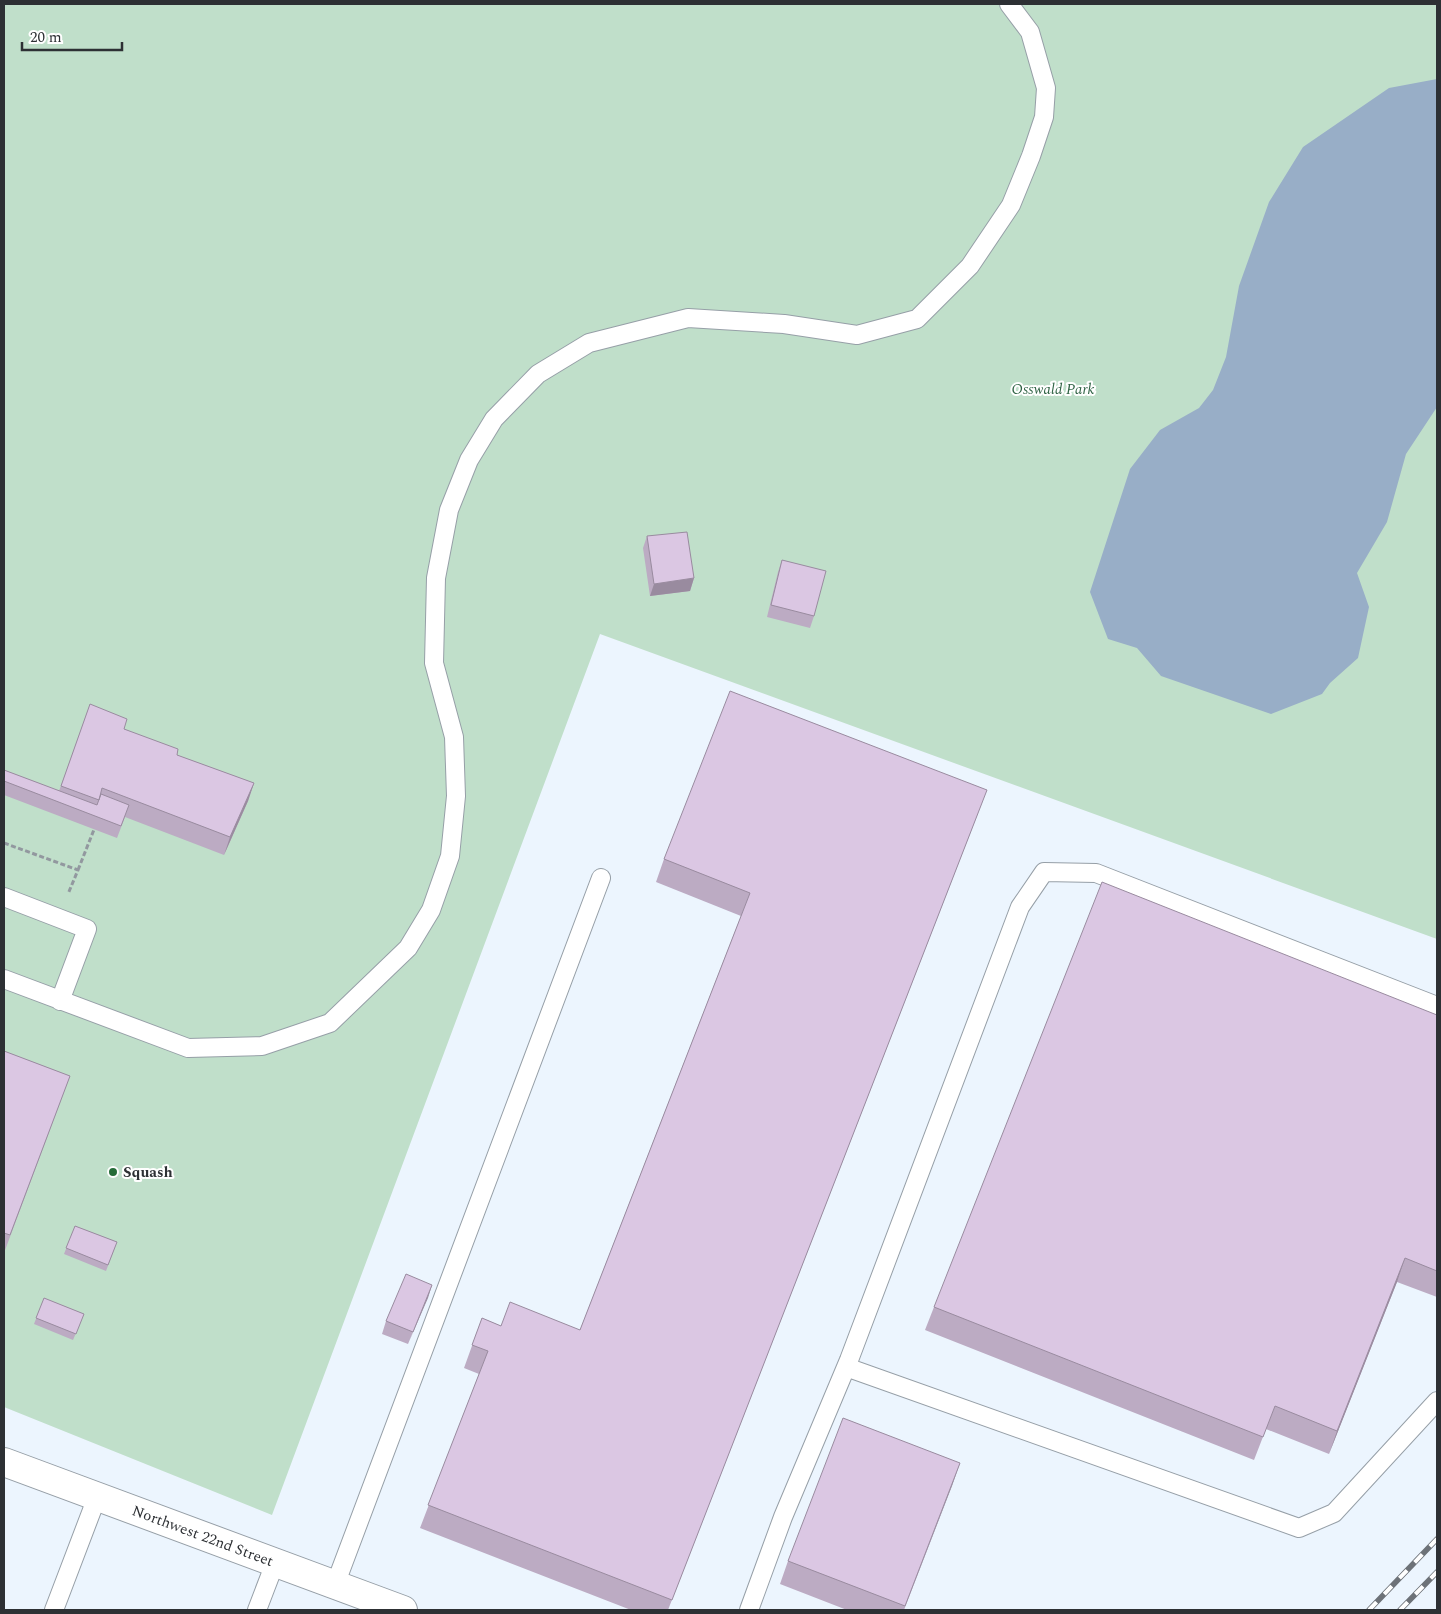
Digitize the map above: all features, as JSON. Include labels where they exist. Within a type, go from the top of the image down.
[{"type":"street","name":"Northwest 22nd Street","points":[[4,1462],[403,1610]]},
{"type":"lane","points":[[4,979],[188,1048],[262,1046],[330,1023],[408,948],[431,910],[450,856],[456,796],[454,737],[434,663],[436,578],[449,510],[469,460],[494,419],[538,374],[589,343],[688,318],[784,324],[857,335],[917,319],[970,266],[1011,205],[1044,118],[1046,88],[1030,32],[1009,4]]},
{"type":"lane","points":[[749,1610],[783,1517],[846,1368],[1020,906],[1044,872],[1096,873],[1437,1006]]},
{"type":"lane","points":[[335,1585],[602,878]]},
{"type":"lane","points":[[4,897],[87,929],[60,1001]]},
{"type":"lane","points":[[846,1368],[1299,1528],[1334,1513],[1437,1401]]},
{"type":"lane","points":[[54,1610],[97,1496]]},
{"type":"lane","points":[[257,1610],[276,1563]]},
{"type":"path","points":[[58,918],[96,824]]},
{"type":"path","points":[[4,843],[78,870]]},
{"type":"green space","name":"Osswald Park","points":[[4,4],[1437,4],[1437,939],[600,634],[272,1515],[4,1407]]},
{"type":"water","points":[[1437,79],[1437,407],[1406,454],[1387,522],[1357,573],[1369,607],[1358,658],[1330,683],[1322,694],[1271,714],[1161,676],[1137,648],[1108,639],[1090,592],[1130,469],[1160,430],[1199,408],[1213,390],[1226,357],[1239,286],[1269,202],[1303,147],[1389,88]]},
{"type":"building","points":[[687,532],[694,578],[654,584],[647,536]]},
{"type":"building","points":[[782,560],[826,571],[814,616],[771,605]]},
{"type":"building","points":[[730,691],[987,790],[672,1600],[428,1505],[488,1351],[472,1345],[482,1318],[501,1326],[510,1302],[580,1330],[750,893],[664,859]]},
{"type":"building","points":[[90,704],[127,719],[124,729],[178,749],[177,755],[254,783],[230,837],[102,788],[99,800],[61,786]]},
{"type":"building","points":[[4,770],[97,805],[101,794],[129,805],[121,826],[4,781]]},
{"type":"building","points":[[1102,882],[1437,1015],[1437,1271],[1405,1258],[1337,1431],[1275,1406],[1263,1437],[934,1307]]},
{"type":"building","points":[[4,1051],[70,1076],[10,1235],[4,1233]]},
{"type":"building","points":[[75,1226],[117,1242],[108,1265],[66,1248]]},
{"type":"building","points":[[406,1274],[432,1285],[413,1332],[386,1321]]},
{"type":"building","points":[[44,1298],[84,1314],[76,1334],[36,1318]]},
{"type":"building","points":[[843,1418],[960,1463],[905,1606],[788,1561]]},
{"type":"railway","points":[[1369,1610],[1437,1539]]},
{"type":"railway","points":[[1400,1610],[1437,1572]]},
{"type":"place","name":"Squash","points":[[113,1172]]}]
